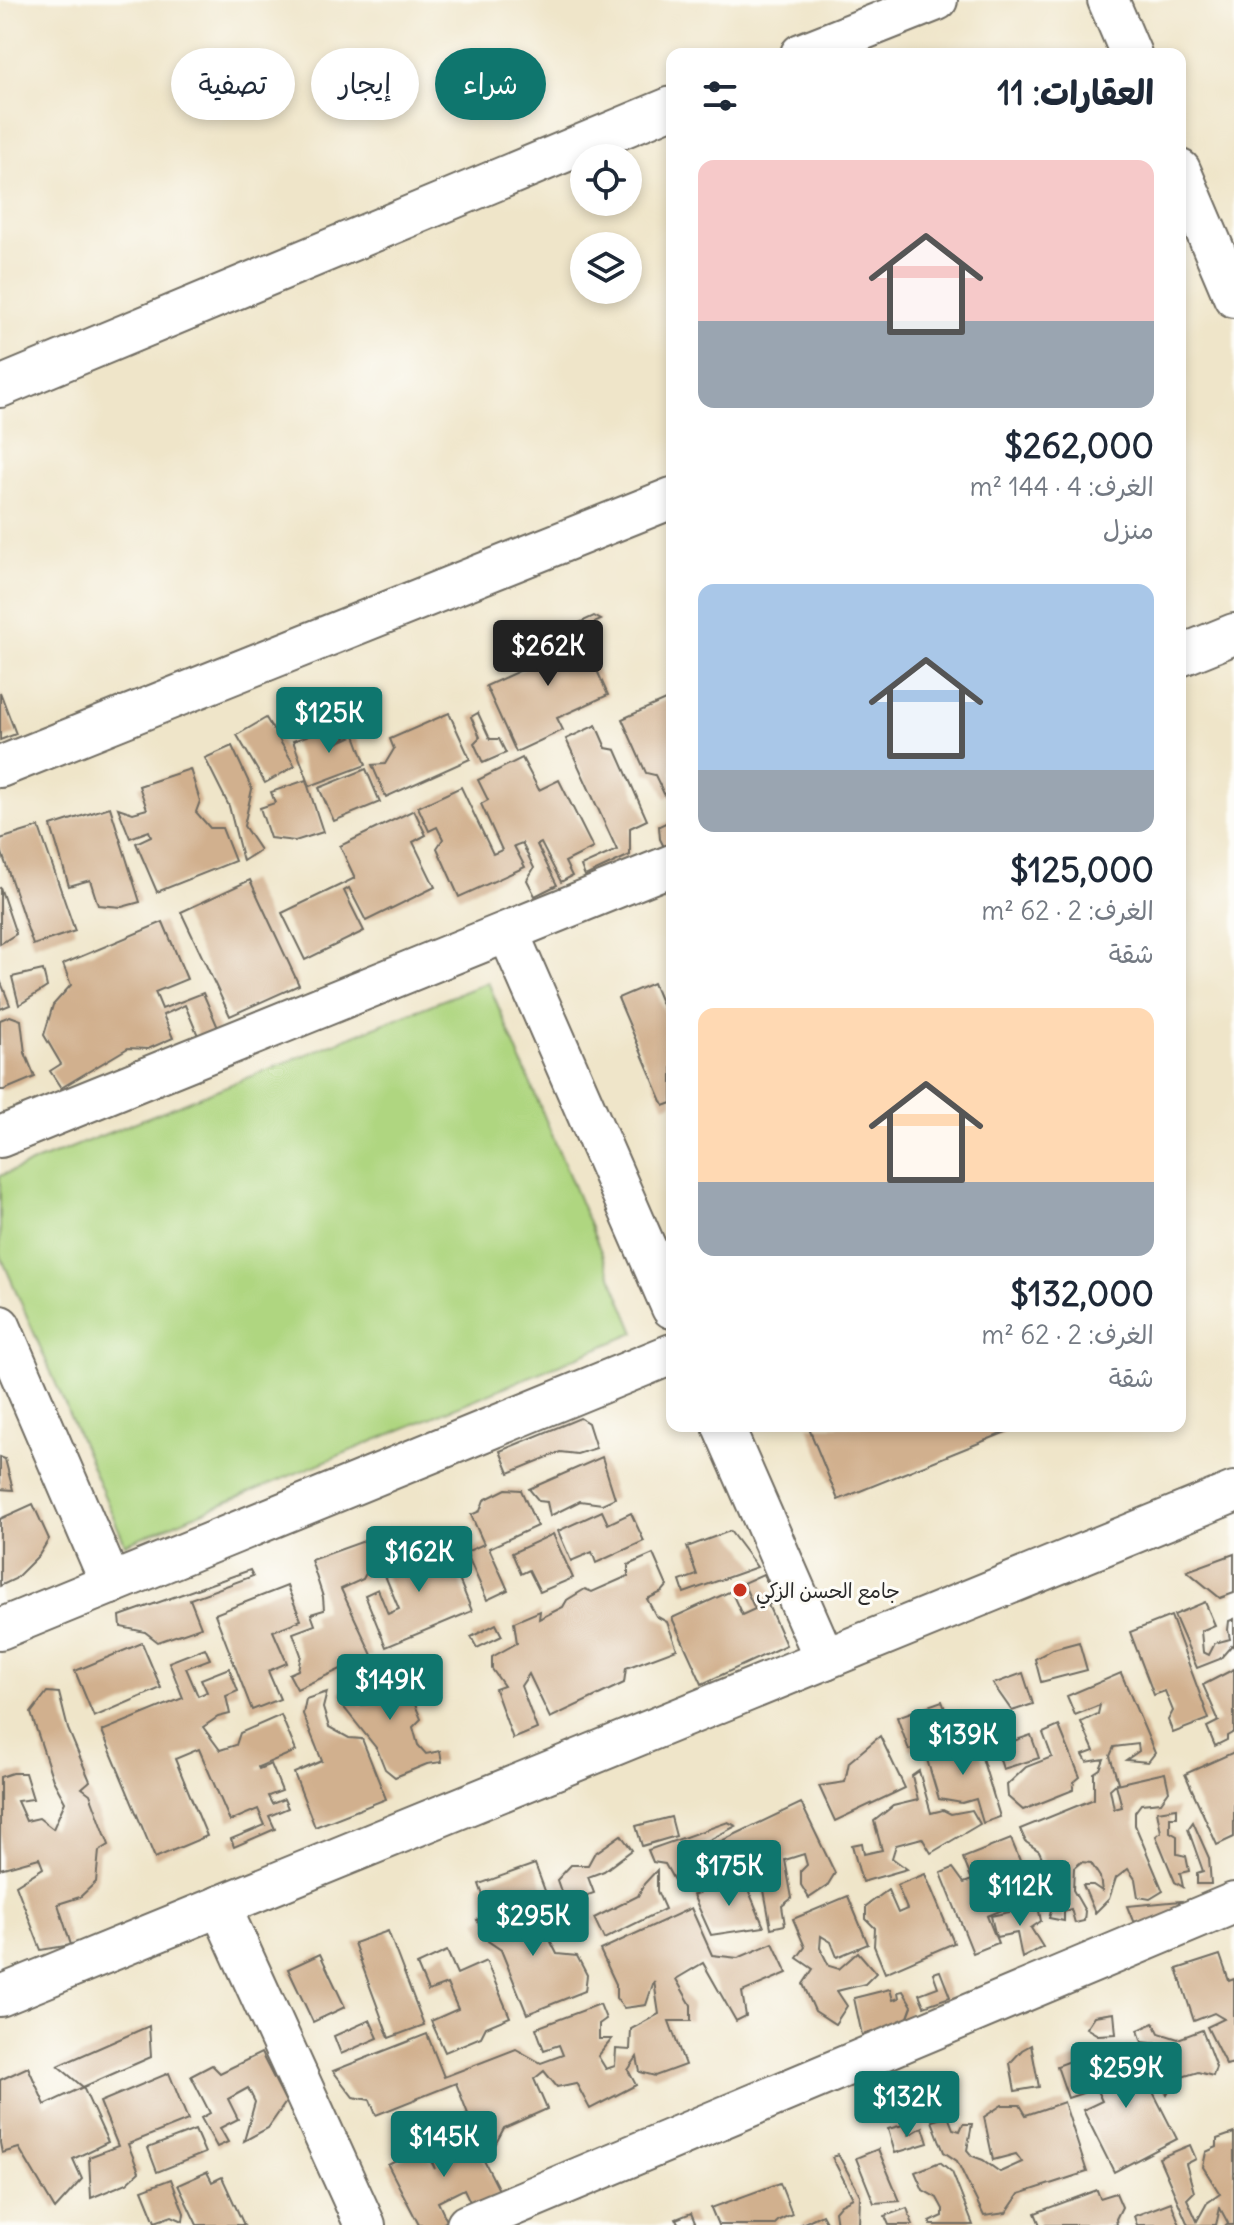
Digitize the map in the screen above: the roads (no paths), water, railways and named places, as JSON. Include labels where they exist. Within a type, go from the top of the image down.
[{"type":"street","points":[[816,48],[937,0]]},
{"type":"street","points":[[1108,0],[1128,48]]},
{"type":"street","points":[[0,387],[666,110]]},
{"type":"street","points":[[1186,184],[1234,297]]},
{"type":"street","points":[[0,767],[666,500]]},
{"type":"street","points":[[1186,654],[1234,634]]},
{"type":"street","points":[[0,1137],[666,867]]},
{"type":"street","points":[[508,932],[666,1294]]},
{"type":"street","points":[[0,1326],[111,1584]]},
{"type":"street","points":[[0,1629],[666,1356]]},
{"type":"street","points":[[726,1432],[825,1659]]},
{"type":"street","points":[[0,1996],[1234,1492]]},
{"type":"street","points":[[467,2225],[1234,1903]]},
{"type":"street","points":[[220,1906],[365,2225]]},
{"type":"place","name":"جامع الحسن الزكي","points":[[740,1590]]}]
